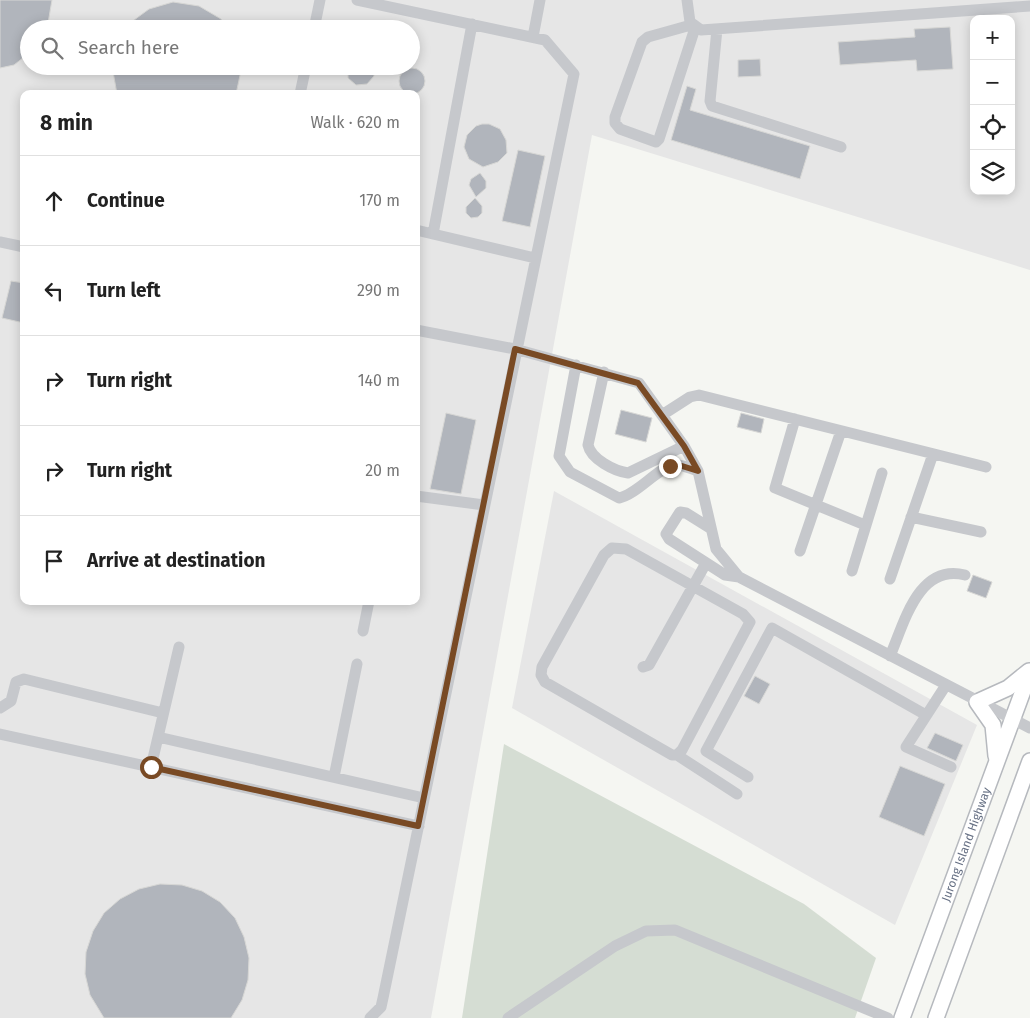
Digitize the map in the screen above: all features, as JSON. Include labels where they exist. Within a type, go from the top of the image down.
[{"type":"main road","points":[[996,764],[993,725],[977,702],[1008,688],[1030,671]]},
{"type":"main road","name":"Jurong Island Highway","points":[[902,1018],[1030,671]]},
{"type":"main road","points":[[936,1018],[1027,776],[1030,761]]},
{"type":"street","points":[[316,20],[320,0]]},
{"type":"street","points":[[357,0],[532,37],[547,42],[574,74],[515,349],[384,998],[381,1007],[370,1018]]},
{"type":"street","points":[[532,37],[540,0]]},
{"type":"street","points":[[687,0],[689,20],[693,26],[701,30],[1030,6]]},
{"type":"street","points":[[433,234],[472,24]]},
{"type":"street","points":[[693,26],[659,139],[656,142],[620,130],[615,124],[615,117],[642,42],[648,37],[693,26]]},
{"type":"street","points":[[717,29],[710,101],[712,106],[841,147]]},
{"type":"street","points":[[301,90],[304,75]]},
{"type":"street","points":[[420,231],[535,258]]},
{"type":"street","points":[[0,242],[20,246]]},
{"type":"street","points":[[420,331],[515,349],[604,372],[638,383],[684,446],[698,471],[717,554],[739,577],[1030,728]]},
{"type":"street","points":[[576,365],[559,456],[570,472],[619,498],[629,494],[670,466],[682,466],[698,471]]},
{"type":"street","points":[[604,372],[588,445],[594,457],[628,473],[684,446]]},
{"type":"street","points":[[662,415],[690,397],[699,395],[986,467]]},
{"type":"street","points":[[795,419],[775,488],[864,526]]},
{"type":"street","points":[[800,550],[841,430]]},
{"type":"street","points":[[890,579],[933,454]]},
{"type":"street","points":[[852,571],[864,526],[882,473]]},
{"type":"street","points":[[420,497],[484,505]]},
{"type":"street","points":[[710,528],[686,513],[680,512],[666,534],[669,539],[725,575],[739,577]]},
{"type":"street","points":[[911,517],[981,532]]},
{"type":"street","points":[[677,755],[682,750],[750,622],[743,614],[626,550],[612,548],[599,564],[542,667],[541,674],[545,682],[554,689],[672,755],[677,755],[737,794]]},
{"type":"street","points":[[644,668],[649,664],[706,563]]},
{"type":"street","points":[[890,656],[920,589],[933,578],[956,573],[965,575]]},
{"type":"street","points":[[363,631],[368,605]]},
{"type":"street","points":[[748,777],[706,751],[772,628],[926,716]]},
{"type":"street","points":[[151,767],[179,647]]},
{"type":"street","points":[[334,777],[357,664]]},
{"type":"street","points":[[0,708],[10,701],[16,682],[24,679],[163,713]]},
{"type":"street","points":[[946,685],[906,747],[951,767]]},
{"type":"street","points":[[0,734],[418,826]]},
{"type":"street","points":[[158,738],[424,798]]},
{"type":"street","points":[[508,1018],[614,946],[646,931],[675,930],[888,1018]]},
{"type":"shaded area","points":[[0,0],[1030,0],[1030,270],[592,135],[431,1018],[0,1018]]},
{"type":"shaded area","points":[[554,491],[977,725],[895,925],[512,708]]},
{"type":"shaded area","points":[[504,744],[804,904],[876,958],[855,1018],[462,1018]]},
{"type":"building","points":[[0,0],[52,0],[49,20],[20,20],[20,60],[14,65],[0,68]]},
{"type":"building","points":[[173,2],[199,6],[222,20],[134,20],[149,9]]},
{"type":"building","points":[[950,27],[953,69],[917,71],[916,60],[840,65],[838,42],[915,37],[914,29]]},
{"type":"building","points":[[760,59],[761,76],[738,77],[738,60]]},
{"type":"building","points":[[420,71],[424,76],[424,86],[420,91],[403,90],[400,86],[401,75],[420,75]]},
{"type":"building","points":[[114,75],[240,75],[237,90],[116,90]]},
{"type":"building","points":[[348,75],[374,75],[367,84],[356,85],[348,78]]},
{"type":"building","points":[[687,86],[696,89],[690,110],[810,146],[800,179],[671,140]]},
{"type":"building","points":[[489,124],[500,129],[506,140],[507,153],[498,162],[483,167],[469,159],[464,147],[467,135],[476,126]]},
{"type":"building","points":[[518,150],[545,156],[530,227],[502,221]]},
{"type":"building","points":[[480,173],[486,181],[486,188],[476,197],[469,185],[471,179]]},
{"type":"building","points":[[475,198],[482,206],[482,213],[478,217],[471,218],[466,213],[466,207]]},
{"type":"building","points":[[11,281],[20,282],[20,322],[2,318]]},
{"type":"building","points":[[621,410],[652,418],[646,442],[615,434]]},
{"type":"building","points":[[446,413],[476,420],[461,494],[430,489]]},
{"type":"building","points":[[741,413],[764,419],[761,433],[737,427]]},
{"type":"building","points":[[973,575],[992,582],[986,598],[967,591]]},
{"type":"building","points":[[755,676],[770,684],[759,704],[744,696]]},
{"type":"building","points":[[935,733],[963,745],[956,761],[927,748]]},
{"type":"building","points":[[900,766],[945,784],[924,836],[879,817]]},
{"type":"building","points":[[160,884],[182,885],[202,891],[220,902],[235,918],[244,937],[249,958],[248,980],[242,1000],[231,1018],[104,1018],[90,995],[85,974],[86,952],[93,931],[104,913],[120,899],[139,889]]},
{"type":"route","points":[[151,767],[418,826],[515,349],[624,377],[638,383],[644,388],[684,446],[698,471],[682,466],[670,466]]}]
